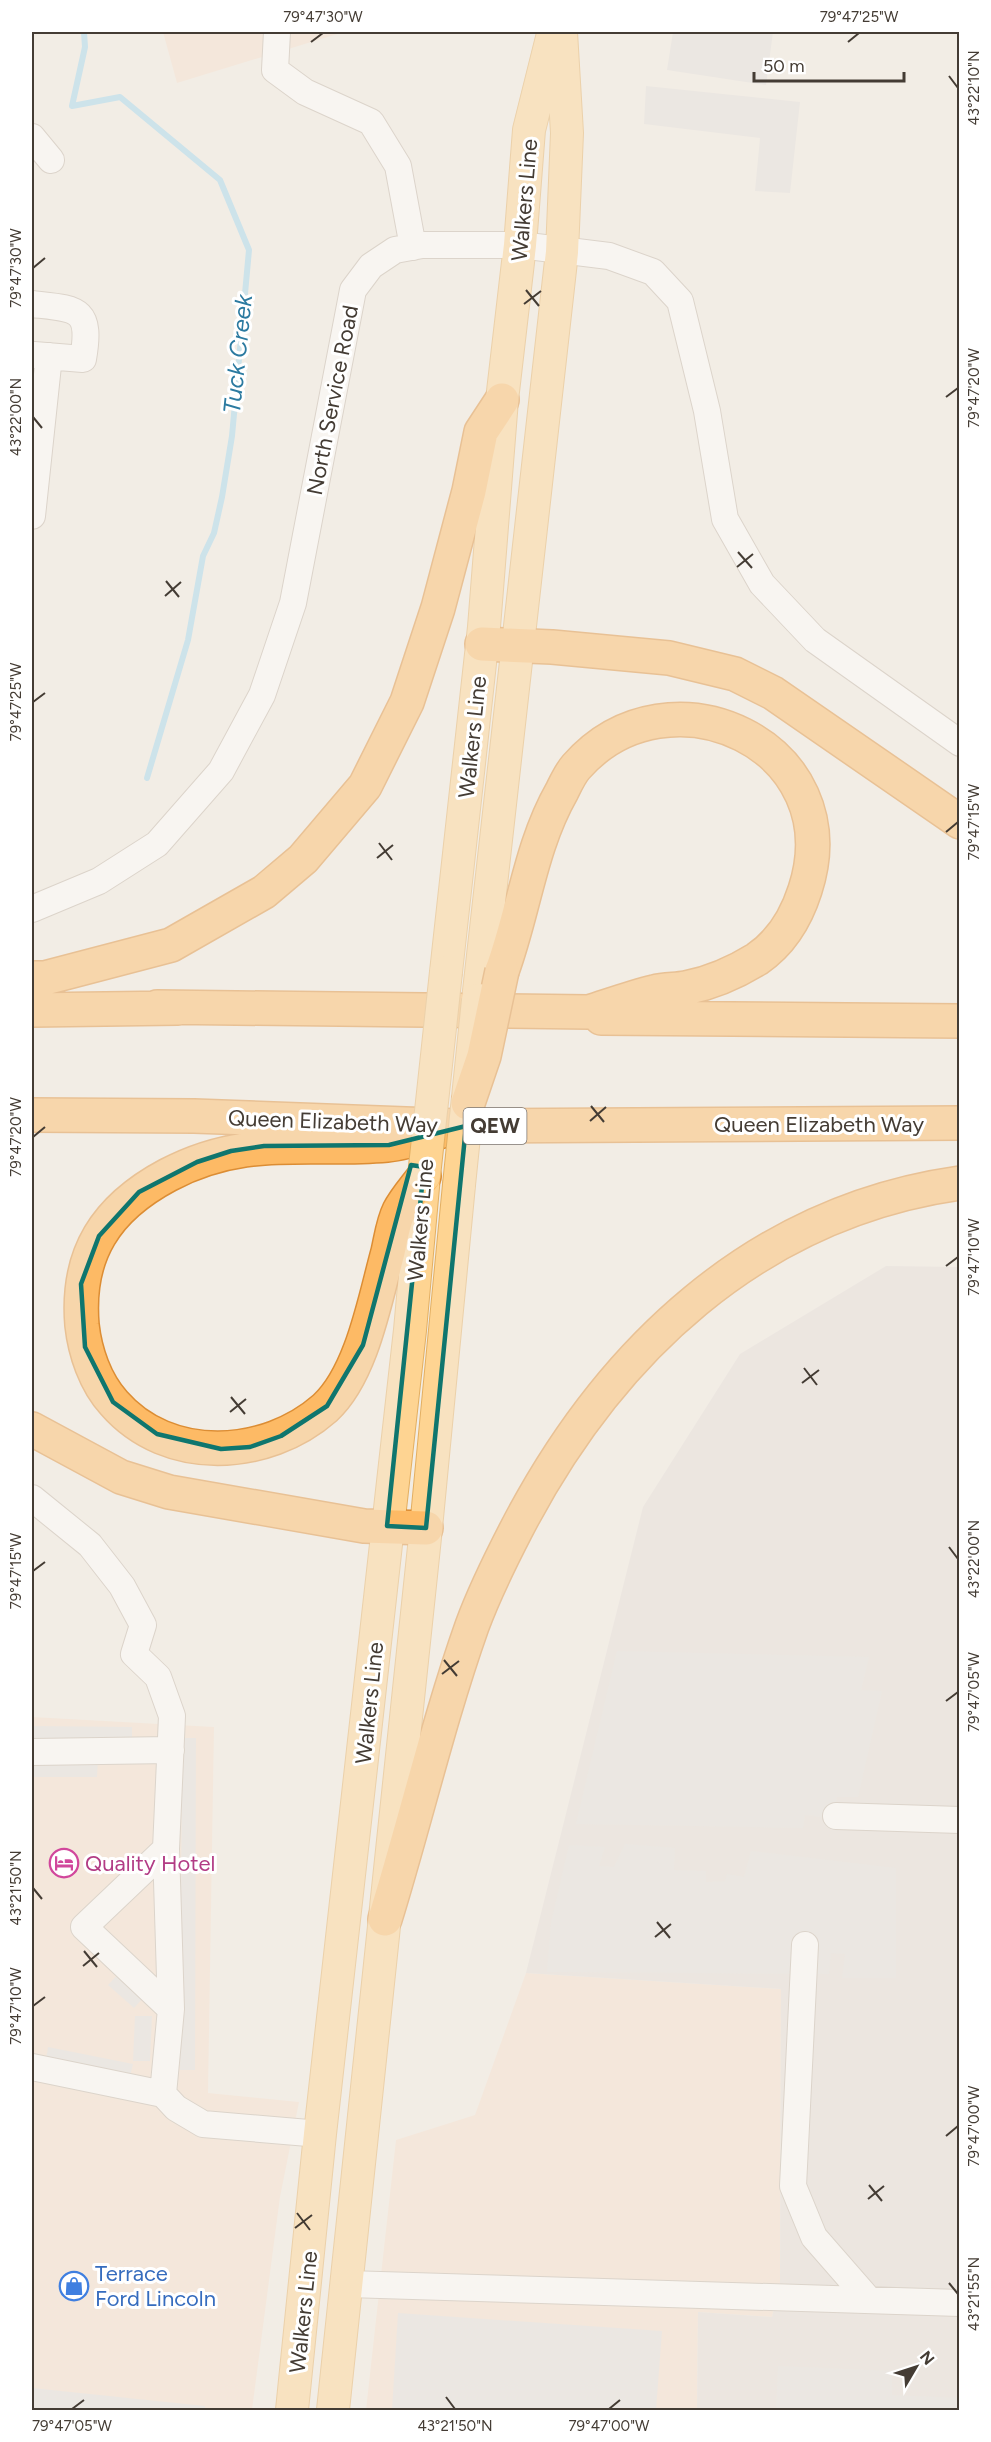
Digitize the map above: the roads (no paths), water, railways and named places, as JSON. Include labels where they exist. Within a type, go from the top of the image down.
[{"type":"highway","points":[[32,978],[45,978],[171,945],[264,892],[303,859],[334,825],[365,786],[407,702],[438,608],[469,491],[481,432],[502,400]]},
{"type":"highway","points":[[482,644],[669,658],[735,674],[773,693],[960,822]]},
{"type":"highway","points":[[32,1010],[157,1007],[590,1012],[656,991],[686,988],[725,975],[758,958],[781,939],[798,912],[812,865],[812,823],[799,786],[784,766],[765,749],[741,732],[707,721],[667,720],[634,729],[603,744],[575,768],[554,804],[537,844],[502,971],[484,1056],[463,1114],[389,1145],[264,1146],[231,1151],[197,1161],[139,1192],[115,1214],[87,1258],[81,1284],[84,1347],[113,1402],[135,1422],[157,1434],[188,1444],[221,1449],[250,1447],[281,1436],[303,1424],[327,1406],[363,1346],[398,1212],[424,1176]]},
{"type":"highway","points":[[157,1007],[657,1019],[960,1021]]},
{"type":"highway","name":"Queen Elizabeth Way","points":[[32,1114],[194,1116],[463,1114],[960,1124]]},
{"type":"highway","points":[[385,1919],[472,1625],[498,1566],[545,1476],[602,1393],[642,1348],[683,1309],[754,1259],[822,1222],[877,1200],[960,1183]]},
{"type":"highway","points":[[32,1429],[121,1477],[169,1492],[364,1526],[426,1528]]},
{"type":"main road","name":"Walkers Line","points":[[292,2410],[482,644],[502,400],[520,246],[529,130],[554,32]]},
{"type":"main road","name":"Walkers Line","points":[[333,2410],[426,1528],[459,1185],[463,1114],[519,645],[562,252],[567,133],[561,32]]},
{"type":"street","points":[[277,32],[274,70],[305,92],[371,122],[398,165],[413,247]]},
{"type":"street","points":[[32,137],[51,160]]},
{"type":"street","name":"North Service Road","points":[[32,909],[99,881],[157,844],[221,771],[262,695],[293,603],[353,290],[371,266],[395,250],[413,247],[520,246],[609,256],[653,272],[680,301],[707,411],[725,519],[762,584],[815,640],[960,743]]},
{"type":"street","points":[[32,304],[72,308],[83,319],[87,334],[82,359],[40,355],[32,516]]},
{"type":"street","points":[[32,1498],[90,1545],[122,1586],[143,1625],[134,1654],[158,1677],[172,1716],[166,1849],[171,2009],[163,2094]]},
{"type":"street","points":[[32,1752],[171,1750]]},
{"type":"street","points":[[836,1816],[960,1820]]},
{"type":"street","points":[[166,1849],[84,1928],[171,2009]]},
{"type":"street","points":[[805,1945],[793,2186],[814,2237],[869,2300]]},
{"type":"street","points":[[32,2067],[163,2094],[176,2108],[203,2124],[320,2134]]},
{"type":"street","points":[[348,2284],[960,2302]]},
{"type":"waterway","name":"Tuck Creek","points":[[84,32],[85,47],[72,106],[120,97],[220,180],[249,250],[232,436],[222,497],[214,533],[203,556],[188,640],[147,778]]},
{"type":"place","name":"Quality Hotel","points":[[64,1863]]},
{"type":"place","name":"Terrace Ford Lincoln","points":[[74,2286]]}]
